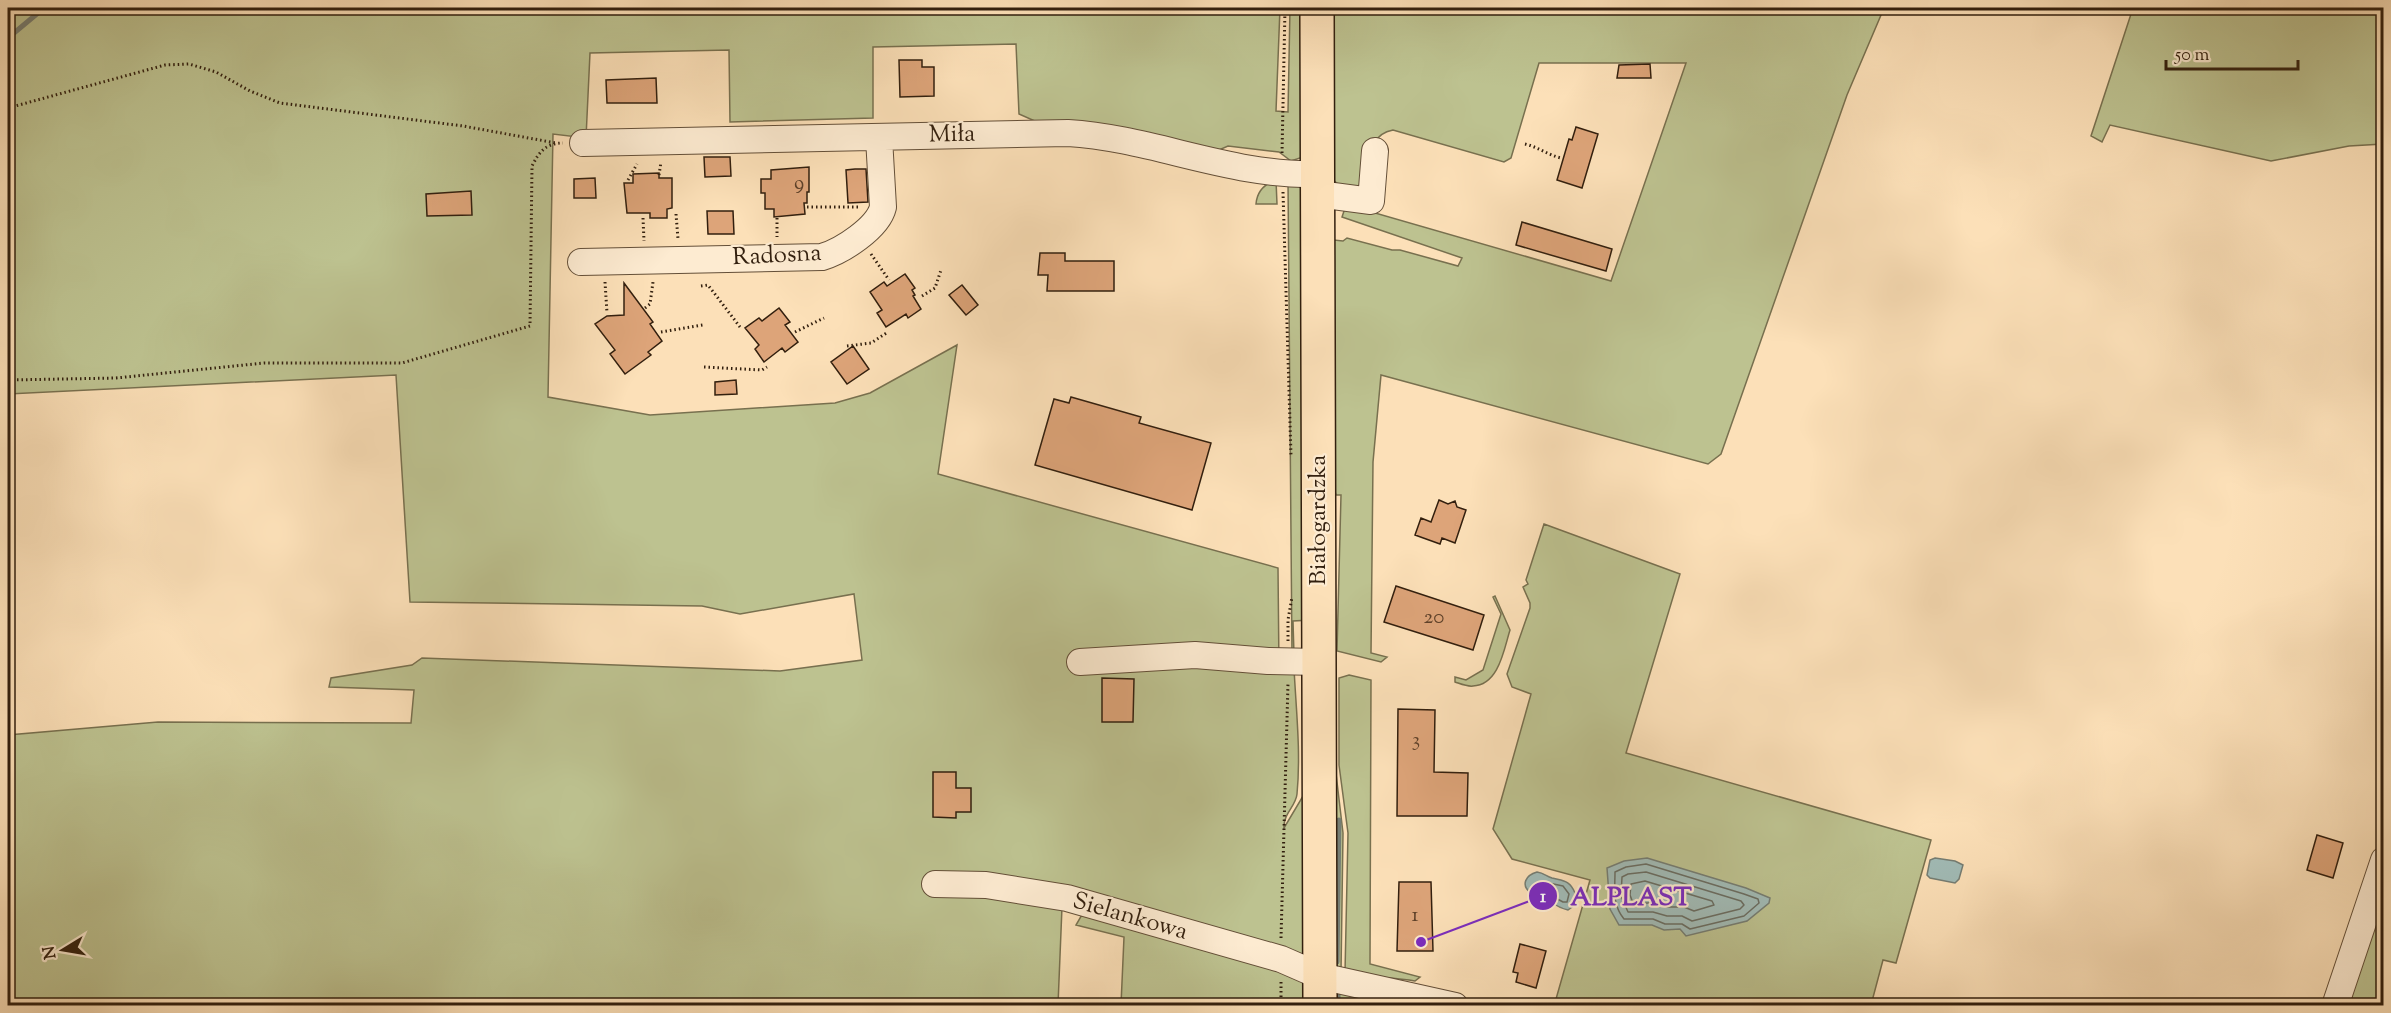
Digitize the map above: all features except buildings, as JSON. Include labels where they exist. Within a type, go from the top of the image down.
[{"type":"main road","name":"Białogardzka","points":[[1317,21],[1318,184],[1304,661],[1320,991]]},
{"type":"street","name":"Miła","points":[[570,143],[879,138],[1021,133],[1097,135],[1248,168],[1282,171],[1371,201],[1375,151]]},
{"type":"street","points":[[879,138],[883,207]]},
{"type":"street","name":"Radosna","points":[[592,262],[822,257],[831,254],[858,236],[880,217],[883,207]]},
{"type":"street","points":[[1080,662],[1195,655],[1304,661]]},
{"type":"street","points":[[2335,1005],[2384,860]]},
{"type":"street","name":"Sielankowa","points":[[935,884],[986,885],[1066,898],[1281,959],[1320,991],[1455,1005]]},
{"type":"path","points":[[1285,8],[1282,171],[1292,463]]},
{"type":"path","points":[[8,108],[165,65],[189,64],[216,72],[250,91],[280,103],[463,126],[570,143]]},
{"type":"path","points":[[8,380],[116,378],[264,363],[402,363],[530,326],[532,166],[538,153],[546,147],[570,143]]},
{"type":"path","points":[[1525,144],[1538,147],[1549,155],[1560,158]]},
{"type":"path","points":[[807,207],[883,207]]},
{"type":"path","points":[[645,308],[650,304],[667,260],[676,214]]},
{"type":"path","points":[[858,236],[889,280]]},
{"type":"path","points":[[592,262],[607,313]]},
{"type":"path","points":[[922,296],[935,288],[941,270]]},
{"type":"path","points":[[701,286],[708,285],[740,327]]},
{"type":"path","points":[[795,332],[825,318]]},
{"type":"path","points":[[661,332],[703,325]]},
{"type":"path","points":[[846,346],[871,343],[888,332]]},
{"type":"path","points":[[704,367],[762,370],[767,367]]},
{"type":"path","points":[[1281,1005],[1283,797],[1304,661],[1288,620],[1294,590]]},
{"type":"green space","points":[[8,8],[1280,8],[1276,111],[1288,112],[1290,8],[1310,8],[1303,157],[1291,161],[1279,152],[1228,146],[1212,153],[1046,126],[1019,114],[1016,44],[873,47],[873,118],[730,122],[729,50],[590,53],[586,138],[553,134],[548,397],[650,415],[835,403],[870,393],[957,345],[938,474],[1278,568],[1279,670],[1294,668],[1298,746],[1297,794],[1285,818],[1284,828],[1303,796],[1311,832],[1312,1005],[1121,1005],[1124,937],[1076,925],[1083,913],[1062,907],[1058,1005],[8,1005],[8,735],[158,722],[411,723],[414,690],[329,687],[331,678],[412,665],[422,658],[780,671],[862,660],[854,594],[740,614],[702,606],[410,602],[396,375],[8,394]]},
{"type":"green space","points":[[1326,8],[1884,8],[1847,95],[1721,454],[1708,464],[1381,375],[1373,462],[1371,653],[1387,657],[1381,662],[1337,651],[1341,495],[1336,495],[1327,462],[1334,240],[1343,241],[1347,238],[1458,266],[1462,258],[1342,217],[1345,208],[1351,206],[1611,281],[1686,63],[1539,63],[1511,158],[1504,162],[1393,130],[1378,137],[1374,143],[1370,150],[1362,183],[1357,187],[1338,184],[1332,179]]},
{"type":"green space","points":[[2133,8],[2383,8],[2383,144],[2349,146],[2271,161],[2110,125],[2102,142],[2091,136]]},
{"type":"green space","points":[[1276,180],[1277,204],[1256,204],[1262,189]]},
{"type":"green space","points":[[1288,180],[1303,189],[1311,620],[1293,621],[1294,655],[1292,655]]},
{"type":"green space","points":[[1544,524],[1680,574],[1626,753],[1931,840],[1896,963],[1883,960],[1871,1005],[1554,1006],[1590,880],[1512,859],[1493,829],[1531,694],[1512,687],[1507,674],[1530,608],[1523,587],[1528,584],[1526,580]]},
{"type":"green space","points":[[1495,596],[1510,630],[1499,665],[1489,680],[1482,684],[1469,686],[1455,682],[1455,677],[1466,680],[1483,670],[1501,614],[1493,597]]},
{"type":"green space","points":[[1349,675],[1371,680],[1370,964],[1420,977],[1415,981],[1345,973],[1348,833],[1339,765],[1339,678]]},
{"type":"green space","points":[[1335,765],[1343,833],[1341,972],[1332,965]]},
{"type":"green space","points":[[2383,873],[2383,1005],[2343,1006]]},
{"type":"green space","points":[[1334,992],[1369,992],[1384,1005],[1369,1002],[1368,1005],[1328,1005]]},
{"type":"water","points":[[1647,858],[1746,888],[1770,898],[1769,903],[1747,921],[1686,936],[1680,929],[1664,930],[1652,925],[1619,925],[1610,909],[1607,868],[1624,861]]},
{"type":"water","points":[[1935,858],[1955,861],[1963,865],[1959,879],[1955,883],[1930,878],[1927,875],[1930,860]]},
{"type":"water","points":[[1537,872],[1571,886],[1575,893],[1572,907],[1568,910],[1563,909],[1538,890],[1531,893],[1528,890],[1525,884],[1527,878]]},
{"type":"waterway","points":[[8,38],[44,8]]},
{"type":"waterway","points":[[1337,962],[1339,820]]},
{"type":"waterway","points":[[1338,990],[1338,1006]]},
{"type":"place","name":"ALPLAST","points":[[1421,942]]}]
